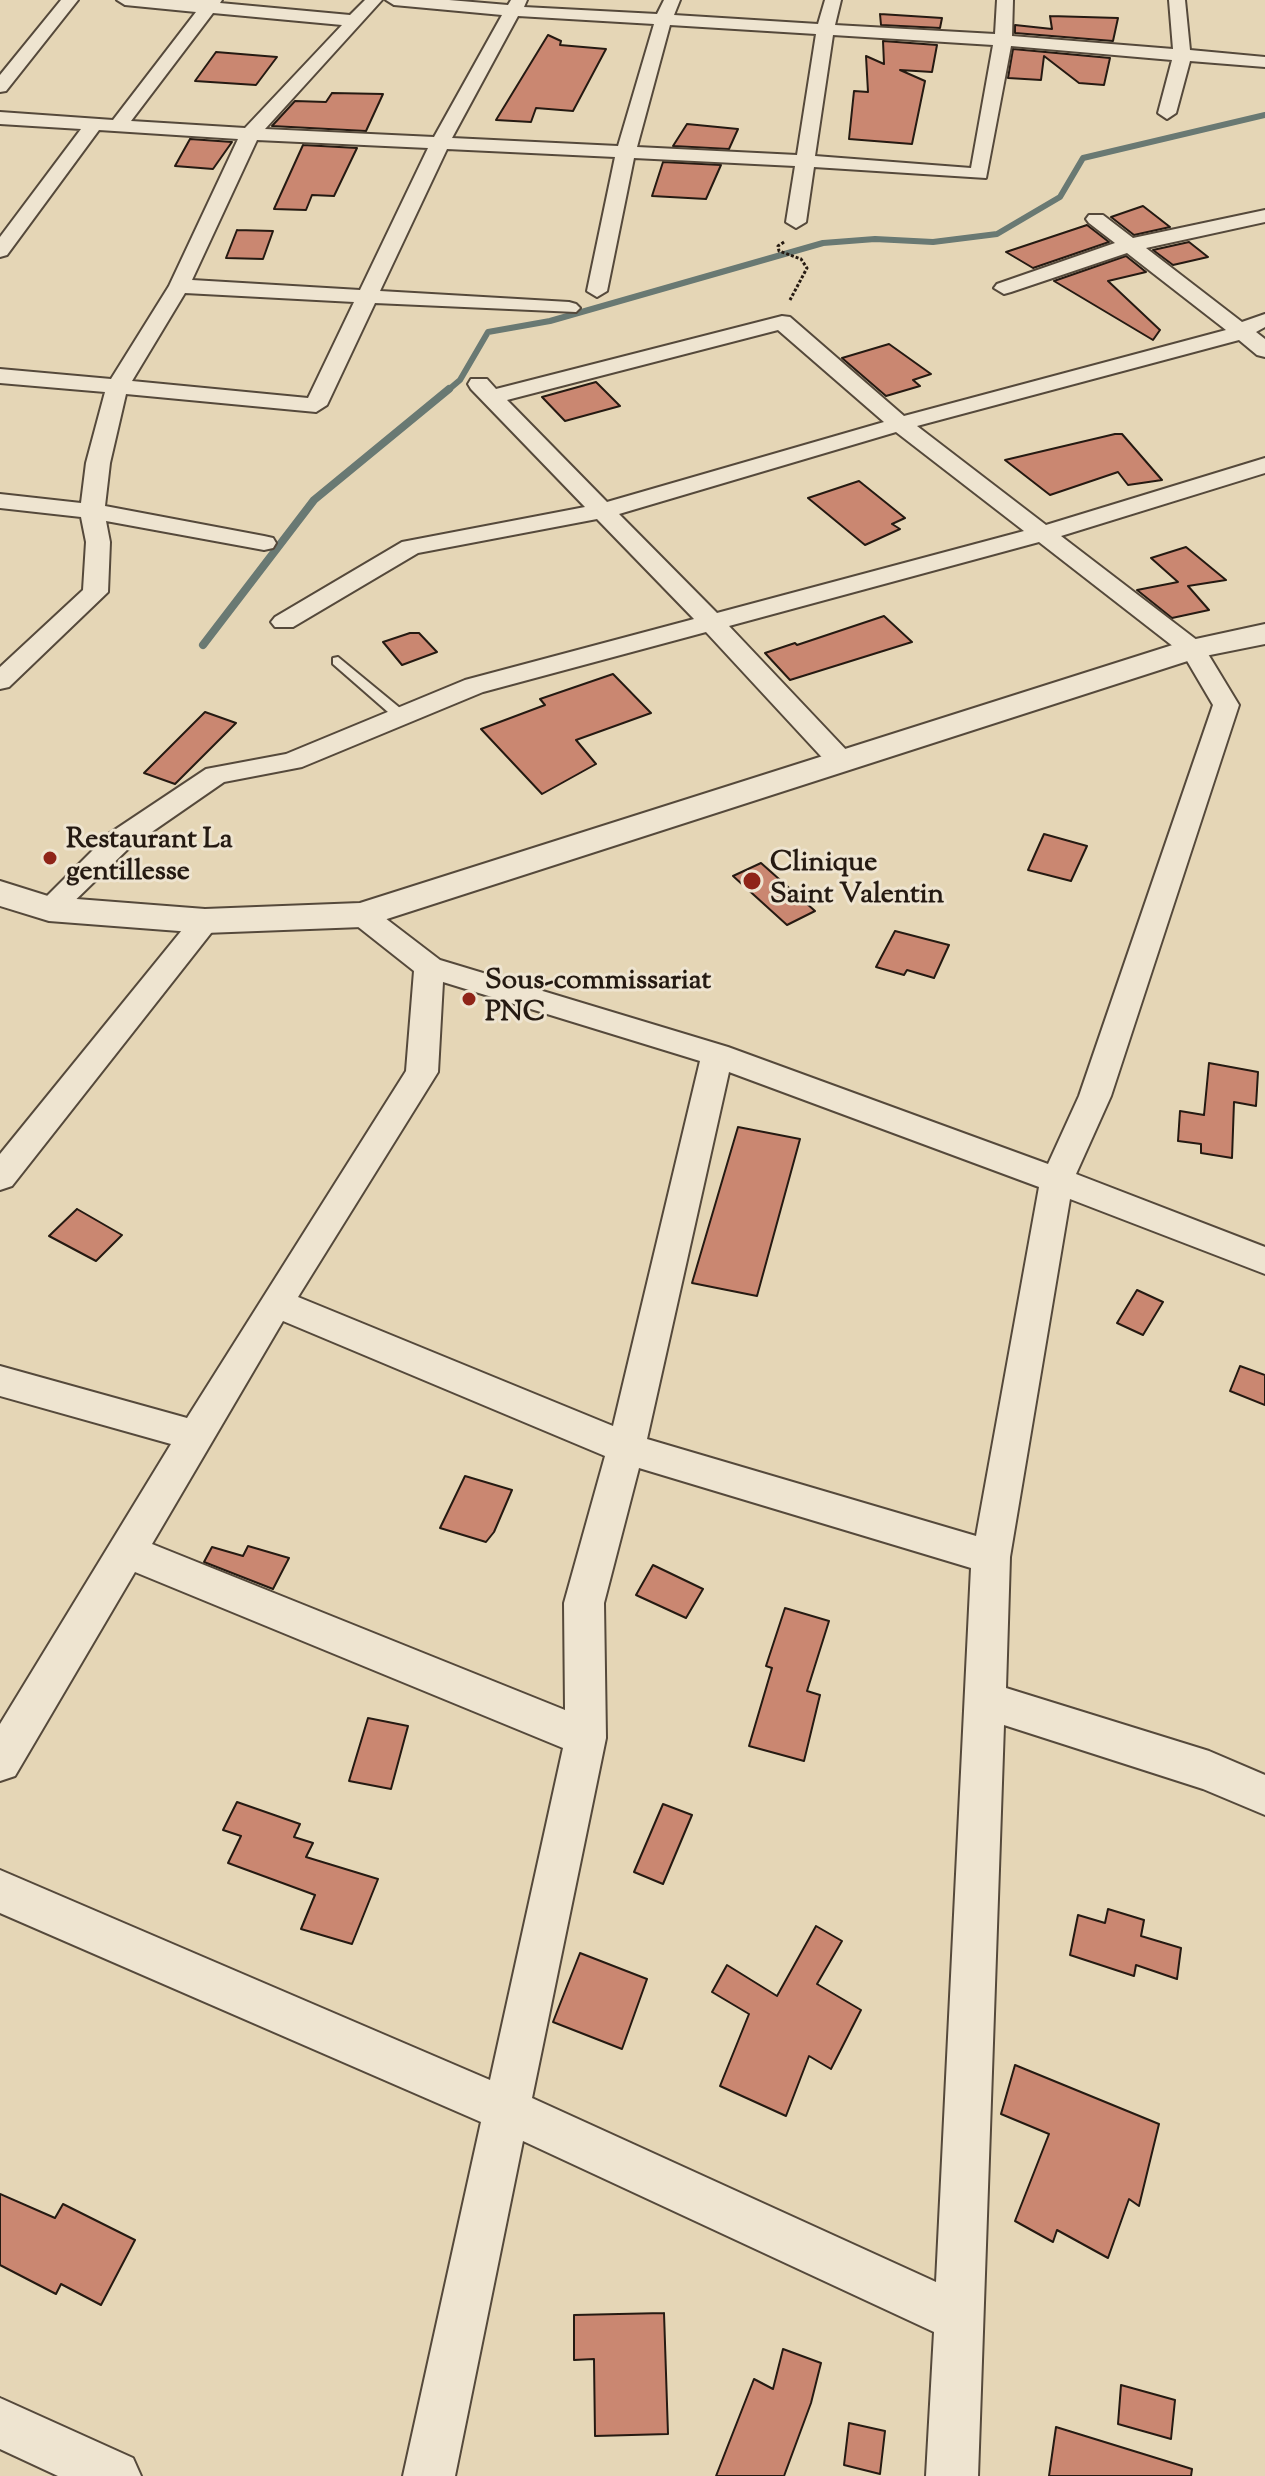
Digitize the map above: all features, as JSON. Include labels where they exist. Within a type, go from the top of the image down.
[{"type":"street","points":[[0,87],[70,0]]},
{"type":"street","points":[[125,0],[211,4],[357,21]]},
{"type":"street","points":[[0,681],[95,592],[98,542],[92,511],[98,463],[117,387],[179,286],[250,134],[374,0]]},
{"type":"street","points":[[394,0],[516,5],[1265,62]]},
{"type":"street","points":[[597,291],[626,151],[664,18],[672,0]]},
{"type":"street","points":[[796,222],[825,29],[833,0]]},
{"type":"street","points":[[0,118],[250,134],[805,161],[979,174],[1003,40],[1005,0]]},
{"type":"street","points":[[1167,113],[1182,57],[1177,0]]},
{"type":"street","points":[[118,125],[211,4]]},
{"type":"street","points":[[0,376],[316,405],[440,143],[516,5]]},
{"type":"street","points":[[0,251],[94,124]]},
{"type":"street","points":[[1004,288],[1129,245],[1265,216]]},
{"type":"street","points":[[1096,219],[1265,350]]},
{"type":"street","points":[[179,286],[569,308]]},
{"type":"street","points":[[284,622],[411,547],[602,511],[900,424],[1240,333],[1265,320]]},
{"type":"street","points":[[840,760],[713,624],[483,389],[782,322],[900,424],[1193,649],[1226,705],[1095,1096],[1057,1180],[991,1557],[952,2476]]},
{"type":"street","points":[[49,909],[120,840],[216,775],[292,761],[474,686],[1045,533],[1265,465]]},
{"type":"street","points":[[0,501],[92,511],[264,543]]},
{"type":"street","points":[[0,893],[49,909],[205,921],[362,915],[1193,649],[1265,634]]},
{"type":"street","points":[[362,915],[429,967],[717,1055],[1057,1180],[1265,1261]]},
{"type":"street","points":[[0,1177],[205,921]]},
{"type":"street","points":[[0,1762],[276,1303],[422,1072],[429,967]]},
{"type":"street","points":[[429,2476],[586,1738],[584,1603],[626,1448],[717,1055]]},
{"type":"street","points":[[276,1303],[626,1448],[991,1557]]},
{"type":"street","points":[[0,1381],[197,1436]]},
{"type":"street","points":[[127,1551],[586,1738]]},
{"type":"street","points":[[986,1700],[1209,1771],[1265,1795]]},
{"type":"street","points":[[0,1891],[507,2110],[959,2318]]},
{"type":"street","points":[[0,2423],[115,2476]]},
{"type":"lane","points":[[338,661],[401,716]]},
{"type":"path","points":[[779,251],[801,259],[807,268],[798,281],[782,322]]},
{"type":"building","points":[[880,14],[942,18],[940,28],[881,25]]},
{"type":"building","points":[[1050,16],[1118,18],[1113,41],[1015,33],[1015,25],[1052,29]]},
{"type":"building","points":[[548,35],[561,41],[560,45],[606,49],[573,111],[536,108],[531,122],[496,120]]},
{"type":"building","points":[[883,41],[937,45],[932,72],[900,70],[925,81],[912,144],[849,139],[854,91],[868,92],[866,56],[884,64]]},
{"type":"building","points":[[1013,49],[1110,58],[1104,85],[1079,83],[1044,56],[1041,80],[1008,78]]},
{"type":"building","points":[[216,52],[277,57],[256,85],[195,81]]},
{"type":"building","points":[[332,93],[383,94],[366,131],[272,126],[295,101],[326,102]]},
{"type":"building","points":[[687,124],[738,129],[729,149],[673,146]]},
{"type":"building","points":[[190,139],[232,142],[213,169],[175,166]]},
{"type":"building","points":[[303,145],[357,148],[334,196],[312,195],[306,210],[274,209]]},
{"type":"building","points":[[663,162],[721,165],[706,199],[652,196]]},
{"type":"building","points":[[1143,206],[1170,227],[1134,235],[1111,217]]},
{"type":"building","points":[[1087,225],[1109,242],[1033,268],[1006,252]]},
{"type":"building","points":[[237,230],[273,231],[263,259],[226,258]]},
{"type":"building","points":[[1189,242],[1208,257],[1173,265],[1153,250]]},
{"type":"building","points":[[1126,256],[1146,272],[1108,281],[1160,330],[1153,340],[1054,281]]},
{"type":"building","points":[[889,344],[931,374],[913,380],[920,386],[886,396],[842,358]]},
{"type":"building","points":[[596,382],[620,406],[565,421],[542,397]]},
{"type":"building","points":[[1122,434],[1162,480],[1128,485],[1118,472],[1050,495],[1005,460]]},
{"type":"building","points":[[859,481],[905,518],[892,524],[900,529],[865,545],[808,498]]},
{"type":"building","points":[[1186,547],[1226,580],[1188,586],[1209,610],[1172,618],[1137,590],[1178,582],[1151,558]]},
{"type":"building","points":[[884,616],[912,642],[790,680],[765,653],[795,643],[797,645]]},
{"type":"building","points":[[419,633],[437,652],[402,665],[383,642]]},
{"type":"building","points":[[613,674],[651,713],[576,740],[596,764],[542,794],[481,729],[545,705],[540,699]]},
{"type":"building","points":[[205,712],[236,723],[175,784],[144,773]]},
{"type":"building","points":[[1044,834],[1087,846],[1071,881],[1028,870]]},
{"type":"building","points":[[761,863],[815,911],[787,925],[733,876]]},
{"type":"building","points":[[895,931],[949,945],[934,978],[907,970],[904,975],[876,967]]},
{"type":"building","points":[[1209,1063],[1258,1072],[1256,1106],[1234,1102],[1232,1158],[1201,1153],[1201,1144],[1178,1141],[1180,1111],[1204,1115]]},
{"type":"building","points":[[738,1127],[800,1139],[757,1296],[692,1283]]},
{"type":"building","points":[[77,1209],[122,1235],[96,1261],[49,1236]]},
{"type":"building","points":[[1137,1290],[1163,1302],[1143,1335],[1117,1323]]},
{"type":"building","points":[[1240,1366],[1265,1375],[1265,1405],[1230,1391]]},
{"type":"building","points":[[465,1476],[512,1490],[494,1532],[486,1542],[440,1528]]},
{"type":"building","points":[[248,1546],[289,1558],[273,1589],[204,1562],[212,1547],[243,1556]]},
{"type":"building","points":[[653,1565],[703,1589],[686,1618],[636,1595]]},
{"type":"building","points":[[785,1608],[829,1621],[807,1691],[820,1695],[804,1761],[749,1746],[772,1668],[766,1666]]},
{"type":"building","points":[[368,1718],[408,1726],[391,1789],[349,1781]]},
{"type":"building","points":[[237,1802],[300,1824],[294,1837],[313,1843],[306,1857],[378,1879],[352,1944],[301,1929],[315,1895],[228,1863],[241,1836],[223,1830]]},
{"type":"building","points":[[663,1804],[692,1815],[663,1884],[634,1872]]},
{"type":"building","points":[[1108,1909],[1144,1920],[1141,1936],[1181,1948],[1177,1979],[1136,1965],[1134,1976],[1070,1955],[1078,1915],[1105,1923]]},
{"type":"building","points":[[816,1926],[842,1941],[817,1984],[861,2010],[831,2069],[809,2056],[786,2116],[720,2086],[749,2014],[712,1992],[727,1965],[777,1996]]},
{"type":"building","points":[[580,1953],[647,1979],[622,2049],[553,2022]]},
{"type":"building","points":[[1015,2065],[1159,2124],[1139,2206],[1129,2199],[1108,2258],[1057,2230],[1053,2242],[1015,2221],[1049,2134],[1001,2114]]},
{"type":"building","points":[[0,2194],[55,2218],[63,2204],[135,2240],[101,2305],[61,2284],[56,2294],[0,2265]]},
{"type":"building","points":[[664,2313],[668,2434],[595,2436],[594,2359],[574,2360],[574,2315]]},
{"type":"building","points":[[783,2349],[821,2363],[811,2403],[784,2476],[716,2476],[754,2379],[773,2389]]},
{"type":"building","points":[[1121,2385],[1175,2400],[1171,2439],[1118,2424]]},
{"type":"building","points":[[849,2423],[885,2431],[880,2474],[844,2465]]},
{"type":"building","points":[[1056,2427],[1192,2469],[1191,2476],[1049,2476]]},
{"type":"waterway","points":[[447,391],[460,380],[488,332],[550,321],[823,243],[875,239],[933,242],[997,234],[1060,197],[1083,158],[1265,115]]},
{"type":"waterway","points":[[203,645],[314,500],[449,389]]},
{"type":"place","name":"Restaurant La gentillesse","points":[[50,858]]},
{"type":"place","name":"Clinique Saint Valentin","points":[[752,881]]},
{"type":"place","name":"Sous-commissariat PNC","points":[[469,999]]}]
